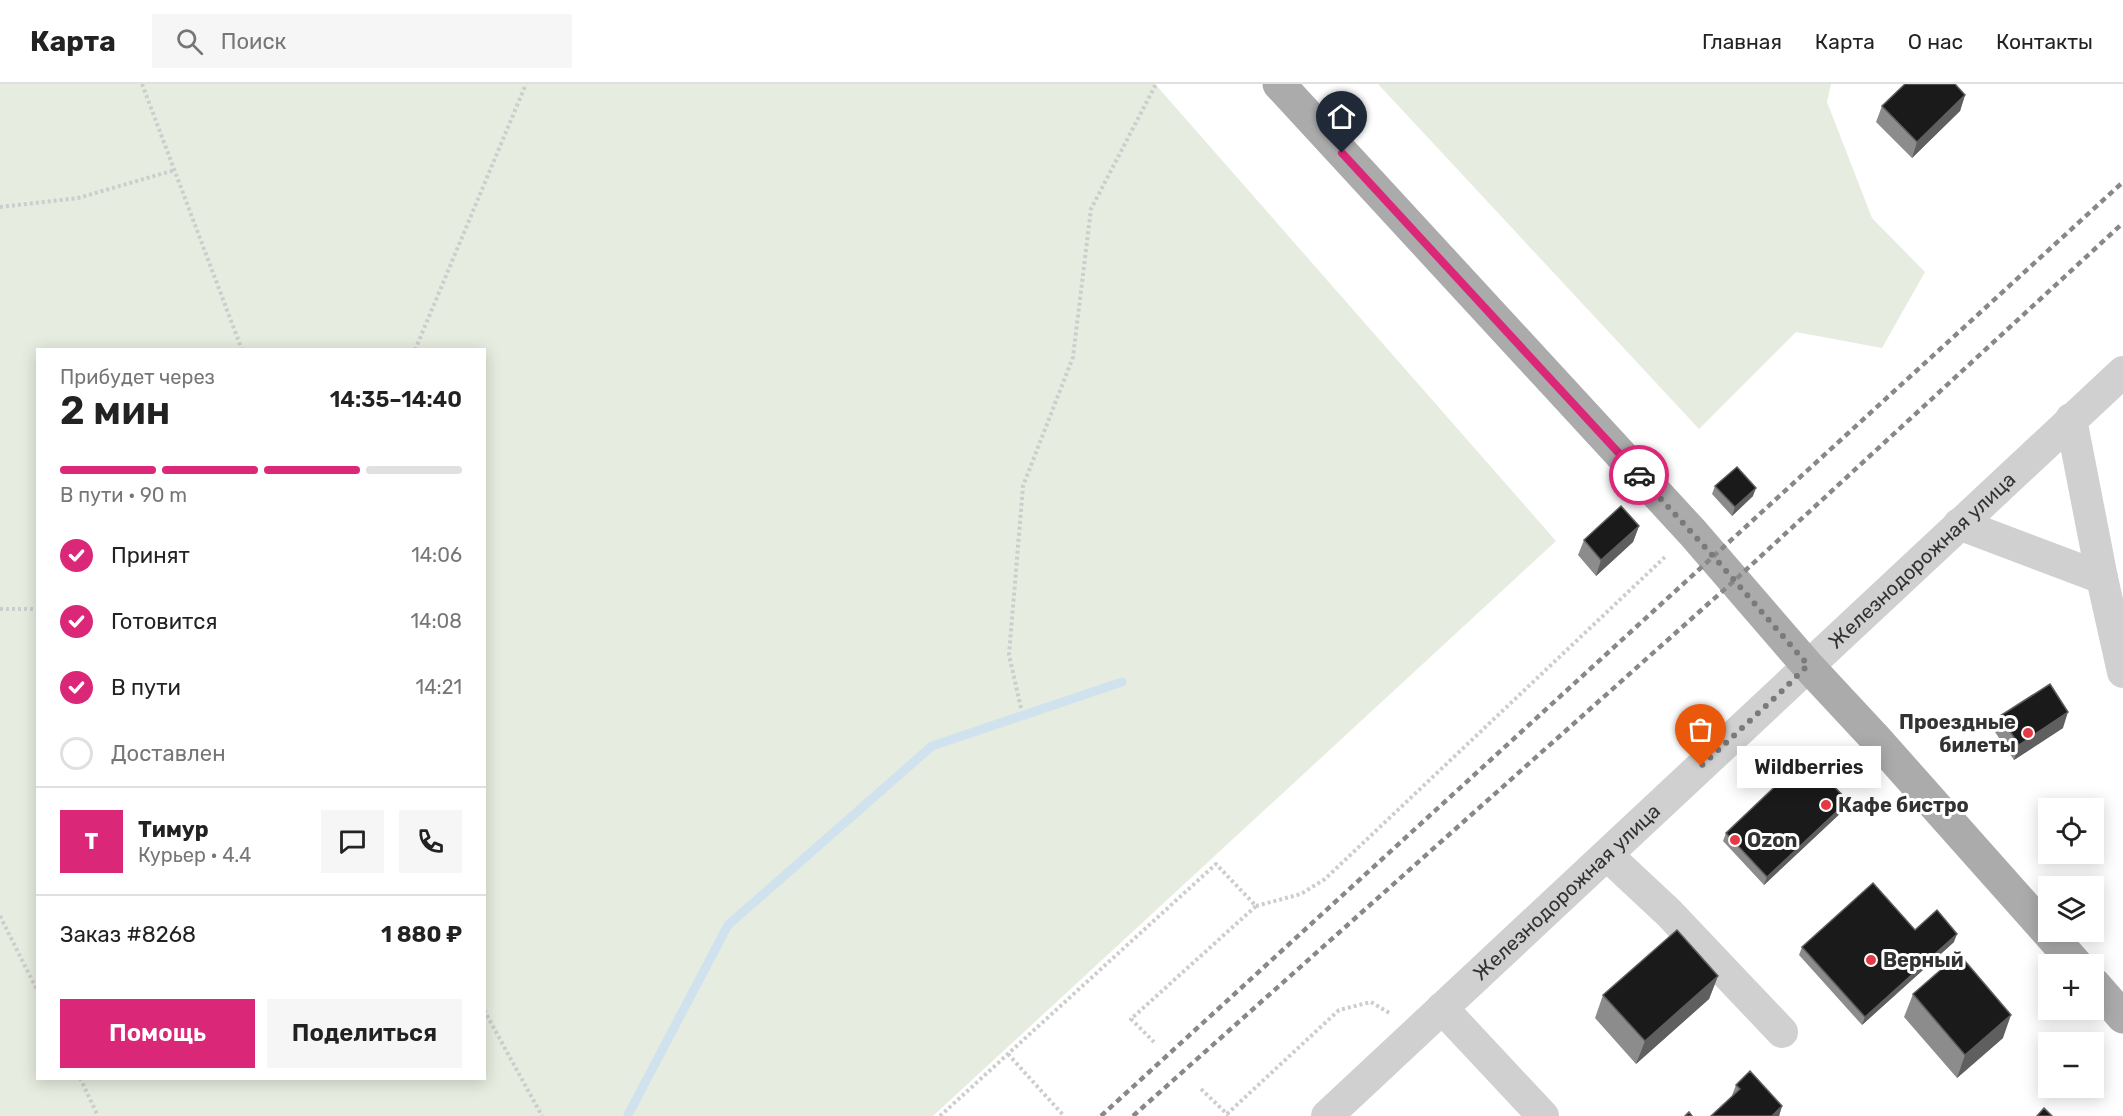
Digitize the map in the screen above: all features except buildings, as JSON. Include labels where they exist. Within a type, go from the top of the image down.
[{"type":"main road","points":[[1279,84],[1735,580],[1808,665],[2067,954]]},
{"type":"main road","points":[[2104,995],[2123,1017]]},
{"type":"street","name":"Железнодорожная улица","points":[[1327,1116],[2123,372]]},
{"type":"street","points":[[2072,419],[2102,578],[2123,672]]},
{"type":"street","points":[[1959,524],[2102,578]]},
{"type":"street","points":[[1607,855],[1669,913],[1782,1032]]},
{"type":"street","points":[[1442,1008],[1543,1116]]},
{"type":"path","points":[[142,84],[241,348]]},
{"type":"path","points":[[416,348],[525,84]]},
{"type":"path","points":[[1021,708],[1009,655],[1023,486],[1073,357],[1091,209],[1156,84]]},
{"type":"path","points":[[0,207],[78,198],[175,170]]},
{"type":"path","points":[[1154,1042],[1131,1019],[1256,906],[1301,894],[1324,879],[1665,557]]},
{"type":"path","points":[[0,609],[36,609]]},
{"type":"path","points":[[940,1116],[1216,864],[1256,906]]},
{"type":"path","points":[[0,916],[36,988]]},
{"type":"path","points":[[1201,1089],[1227,1114],[1339,1010],[1350,1007],[1371,1002],[1418,1030]]},
{"type":"path","points":[[486,1014],[542,1116]]},
{"type":"path","points":[[1008,1054],[1064,1116]]},
{"type":"path","points":[[81,1080],[99,1116]]},
{"type":"shaded area","points":[[0,84],[1155,84],[1556,541],[933,1116],[0,1116]]},
{"type":"shaded area","points":[[1378,84],[1831,84],[1827,102],[1872,218],[1925,272],[1882,348],[1796,332],[1699,429]]},
{"type":"waterway","points":[[628,1115],[728,925],[932,746],[1122,682]]},
{"type":"railway","points":[[1101,1116],[2123,182]]},
{"type":"railway","points":[[1133,1116],[1735,580],[2123,223]]},
{"type":"way so far","points":[[1639,475],[1808,665],[1701,766]]},
{"type":"place","name":"Проездные билеты","points":[[2028,733]]},
{"type":"place","name":"Wildberries","points":[[1701,766]]},
{"type":"place","name":"Кафе бистро","points":[[1826,805]]},
{"type":"place","name":"Ozon","points":[[1735,840]]},
{"type":"place","name":"Верный","points":[[1871,960]]},
{"type":"route","points":[[1342,153],[1639,475]]}]
